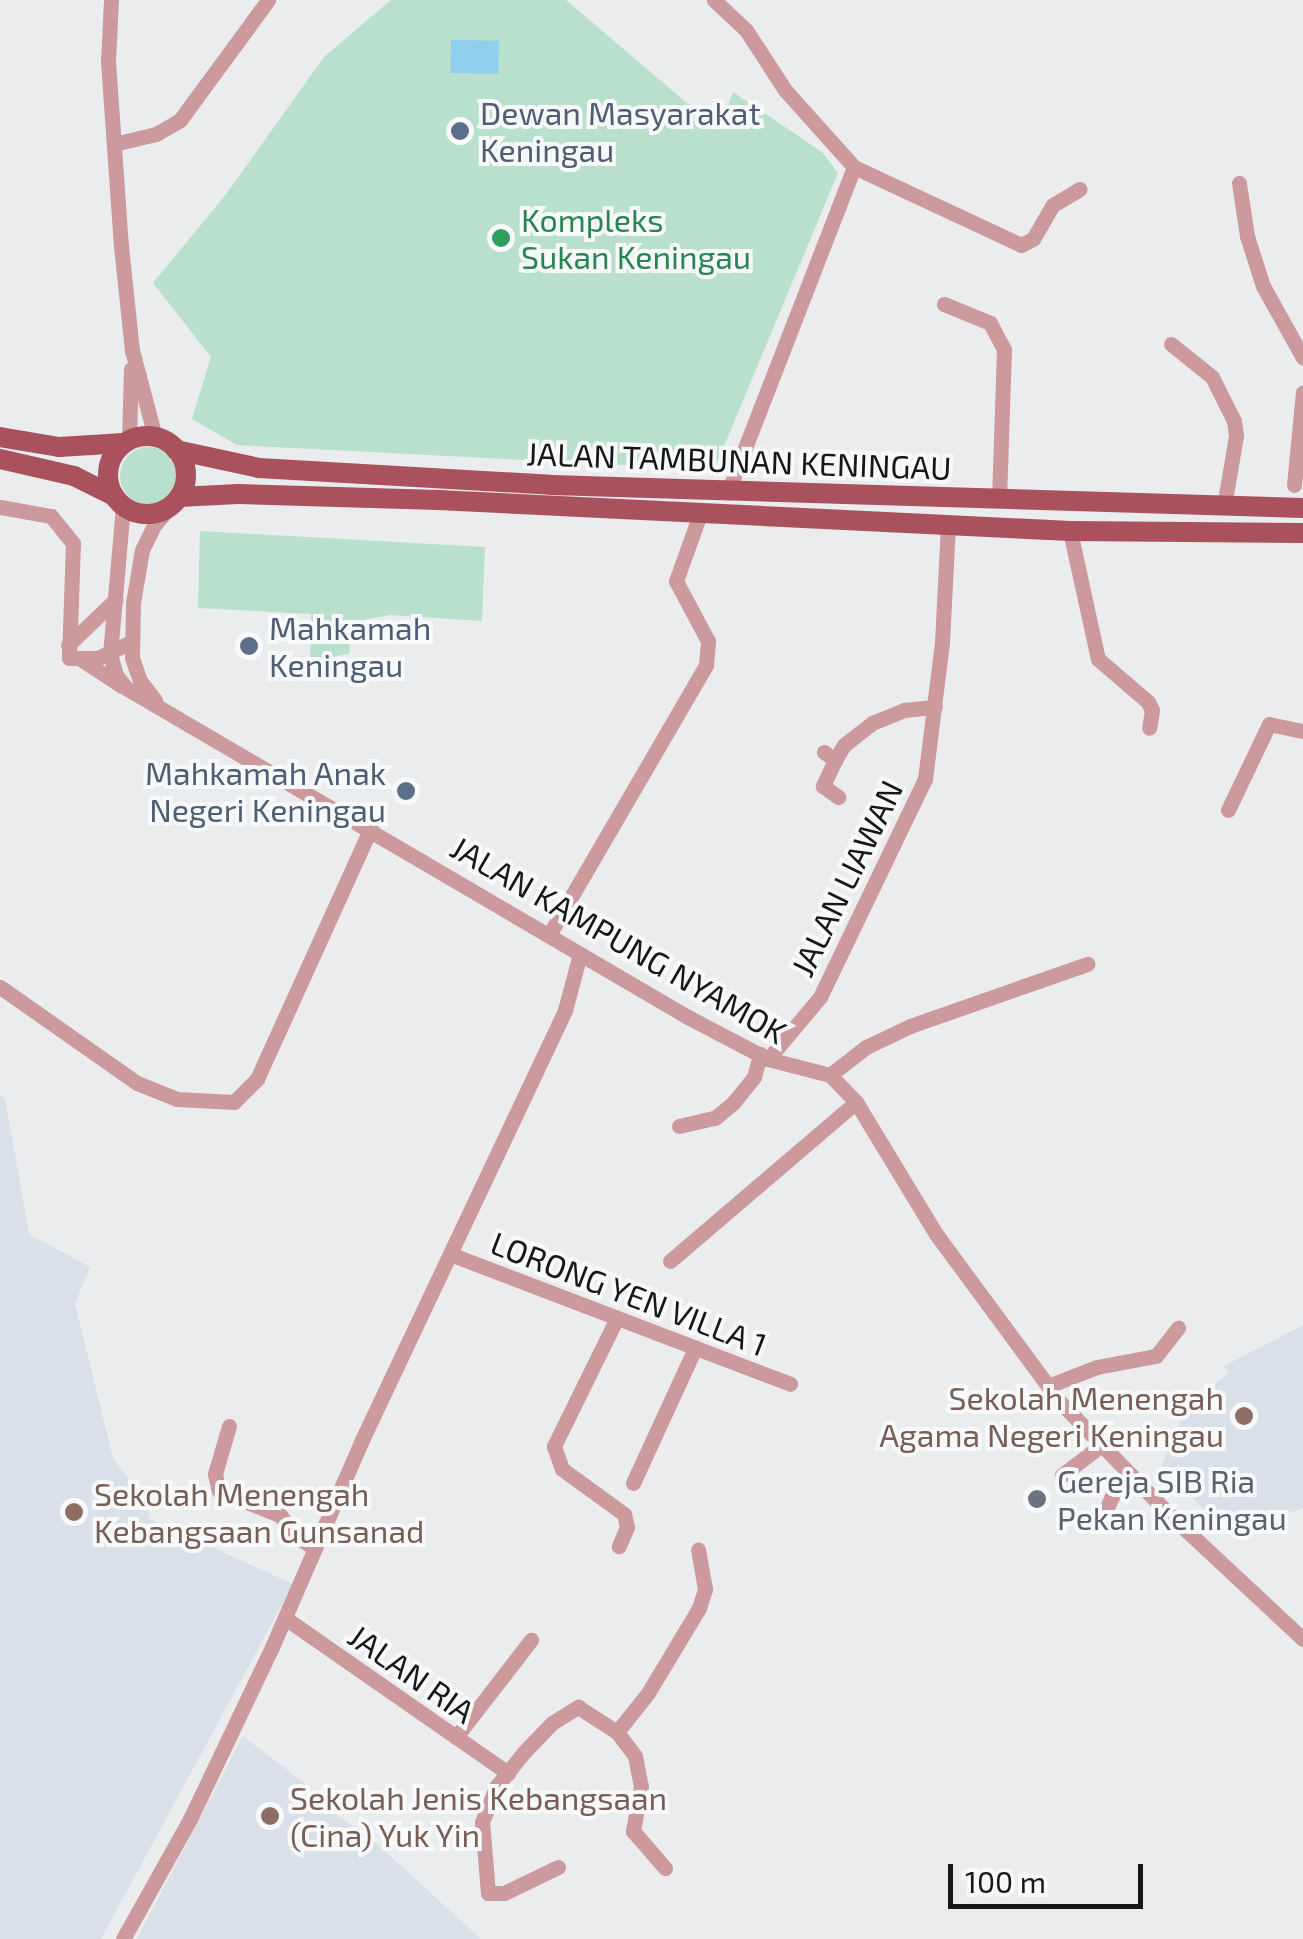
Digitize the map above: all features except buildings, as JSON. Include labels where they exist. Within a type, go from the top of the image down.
[{"type":"main road","points":[[0,437],[58,447],[155,437],[176,450],[186,473],[175,502],[146,514],[74,476],[0,460]]},
{"type":"main road","points":[[118,501],[108,474],[115,452],[127,442]]},
{"type":"main road","name":"JALAN TAMBUNAN KENINGAU","points":[[176,450],[228,465],[259,468],[728,492],[1294,508]]},
{"type":"main road","name":"JALAN TAMBUNAN KENINGAU","points":[[175,502],[278,495],[1070,530],[1303,534]]},
{"type":"street","points":[[111,0],[108,62],[132,350],[127,442]]},
{"type":"street","points":[[114,144],[170,128],[268,0]]},
{"type":"street","points":[[714,0],[746,30],[785,90],[854,167],[1022,245],[1033,239],[1053,205],[1080,189]]},
{"type":"street","points":[[728,492],[854,167]]},
{"type":"street","points":[[1238,183],[1243,219],[1263,286],[1303,358]]},
{"type":"street","points":[[944,304],[990,323],[1004,349],[999,500]]},
{"type":"street","points":[[1171,344],[1212,377],[1234,421],[1234,458],[1224,506]]},
{"type":"street","points":[[132,350],[155,437]]},
{"type":"street","points":[[1294,508],[1303,392]]},
{"type":"street","points":[[118,501],[116,599],[110,654],[116,674],[126,688]]},
{"type":"street","name":"JALAN KAMPUNG NYAMOK","points":[[161,706],[140,681],[131,642],[142,550],[154,525],[175,502]]},
{"type":"street","points":[[0,507],[42,513],[66,530],[75,564],[72,654]]},
{"type":"street","points":[[549,935],[598,858],[706,665],[708,641],[676,581],[701,511]]},
{"type":"street","name":"JALAN LIAWAN","points":[[680,1126],[715,1118],[732,1103],[764,1057],[820,997],[903,832],[924,779],[934,707],[948,524]]},
{"type":"street","points":[[1070,530],[1098,659],[1148,702],[1152,710],[1149,728]]},
{"type":"street","points":[[72,654],[116,599]]},
{"type":"street","points":[[71,601],[83,615],[102,612]]},
{"type":"street","points":[[72,654],[110,654],[131,642]]},
{"type":"street","name":"JALAN KAMPUNG NYAMOK","points":[[72,654],[580,954],[764,1057],[830,1074]]},
{"type":"street","points":[[838,797],[824,786],[829,756],[872,723],[904,710],[934,707]]},
{"type":"street","points":[[1228,810],[1269,724],[1303,731]]},
{"type":"street","points":[[0,987],[137,1083],[177,1098],[234,1102],[257,1080],[371,828]]},
{"type":"street","points":[[124,1939],[190,1819],[285,1618],[565,1010],[580,954]]},
{"type":"street","points":[[1088,964],[910,1026],[866,1047],[830,1074],[856,1102],[936,1234],[1048,1386],[1130,1476],[1303,1639]]},
{"type":"street","points":[[670,1261],[856,1102]]},
{"type":"street","name":"LORONG YEN VILLA 1","points":[[450,1254],[790,1384]]},
{"type":"street","points":[[618,1318],[554,1446],[562,1470],[624,1514],[627,1527],[619,1546]]},
{"type":"street","points":[[1048,1386],[1097,1367],[1156,1356],[1178,1328]]},
{"type":"street","points":[[632,1483],[696,1348]]},
{"type":"street","points":[[228,1426],[215,1474],[219,1491],[280,1515],[296,1537],[315,1548]]},
{"type":"street","points":[[1062,1475],[1100,1446]]},
{"type":"street","points":[[1104,1518],[1110,1498],[1130,1476]]},
{"type":"street","points":[[616,1732],[648,1693],[700,1608],[705,1589],[698,1550]]},
{"type":"street","name":"JALAN RIA","points":[[285,1618],[508,1773]]},
{"type":"street","points":[[456,1736],[531,1640]]},
{"type":"street","points":[[558,1867],[504,1893],[486,1890],[482,1822],[491,1796],[542,1733],[575,1708],[584,1708],[616,1732],[632,1750],[640,1770],[633,1832],[665,1868]]},
{"type":"shaded area","name":"Sekolah Menengah Kebangsaan Gunsanad","points":[[0,1096],[5,1098],[29,1234],[90,1267],[75,1304],[113,1458],[149,1506],[148,1518],[293,1584],[101,1939],[0,1939]]},
{"type":"shaded area","name":"Sekolah Menengah Agama Negeri Keningau","points":[[1303,1325],[1303,1508],[1242,1530],[1221,1509],[1203,1509],[1162,1465],[1175,1430],[1194,1402],[1228,1373],[1224,1366]]},
{"type":"shaded area","name":"Sekolah Jenis Kebangsaan (Cina) Yuk Yin","points":[[243,1736],[306,1784],[303,1790],[376,1843],[481,1939],[137,1939]]},
{"type":"green space","name":"Kompleks Sukan Keningau","points":[[391,0],[566,0],[688,104],[724,115],[733,92],[822,152],[838,173],[714,470],[237,445],[192,419],[211,357],[153,283],[227,193],[324,57]]},
{"type":"green space","points":[[149,447],[170,455],[178,476],[170,497],[149,505],[128,497],[120,476],[128,455]]},
{"type":"green space","points":[[200,531],[485,547],[482,621],[390,615],[352,622],[349,654],[310,660],[311,614],[198,608]]},
{"type":"water","points":[[451,40],[499,41],[498,74],[450,73]]},
{"type":"place","name":"Dewan Masyarakat Keningau","points":[[460,131]]},
{"type":"place","name":"Kompleks Sukan Keningau","points":[[501,238]]},
{"type":"place","name":"Mahkamah Keningau","points":[[249,646]]},
{"type":"place","name":"Mahkamah Anak Negeri Keningau","points":[[406,791]]},
{"type":"place","name":"Sekolah Menengah Agama Negeri Keningau","points":[[1244,1416]]},
{"type":"place","name":"Gereja SIB Ria Pekan Keningau","points":[[1037,1499]]},
{"type":"place","name":"Sekolah Menengah Kebangsaan Gunsanad","points":[[74,1512]]},
{"type":"place","name":"Sekolah Jenis Kebangsaan (Cina) Yuk Yin","points":[[270,1816]]}]
